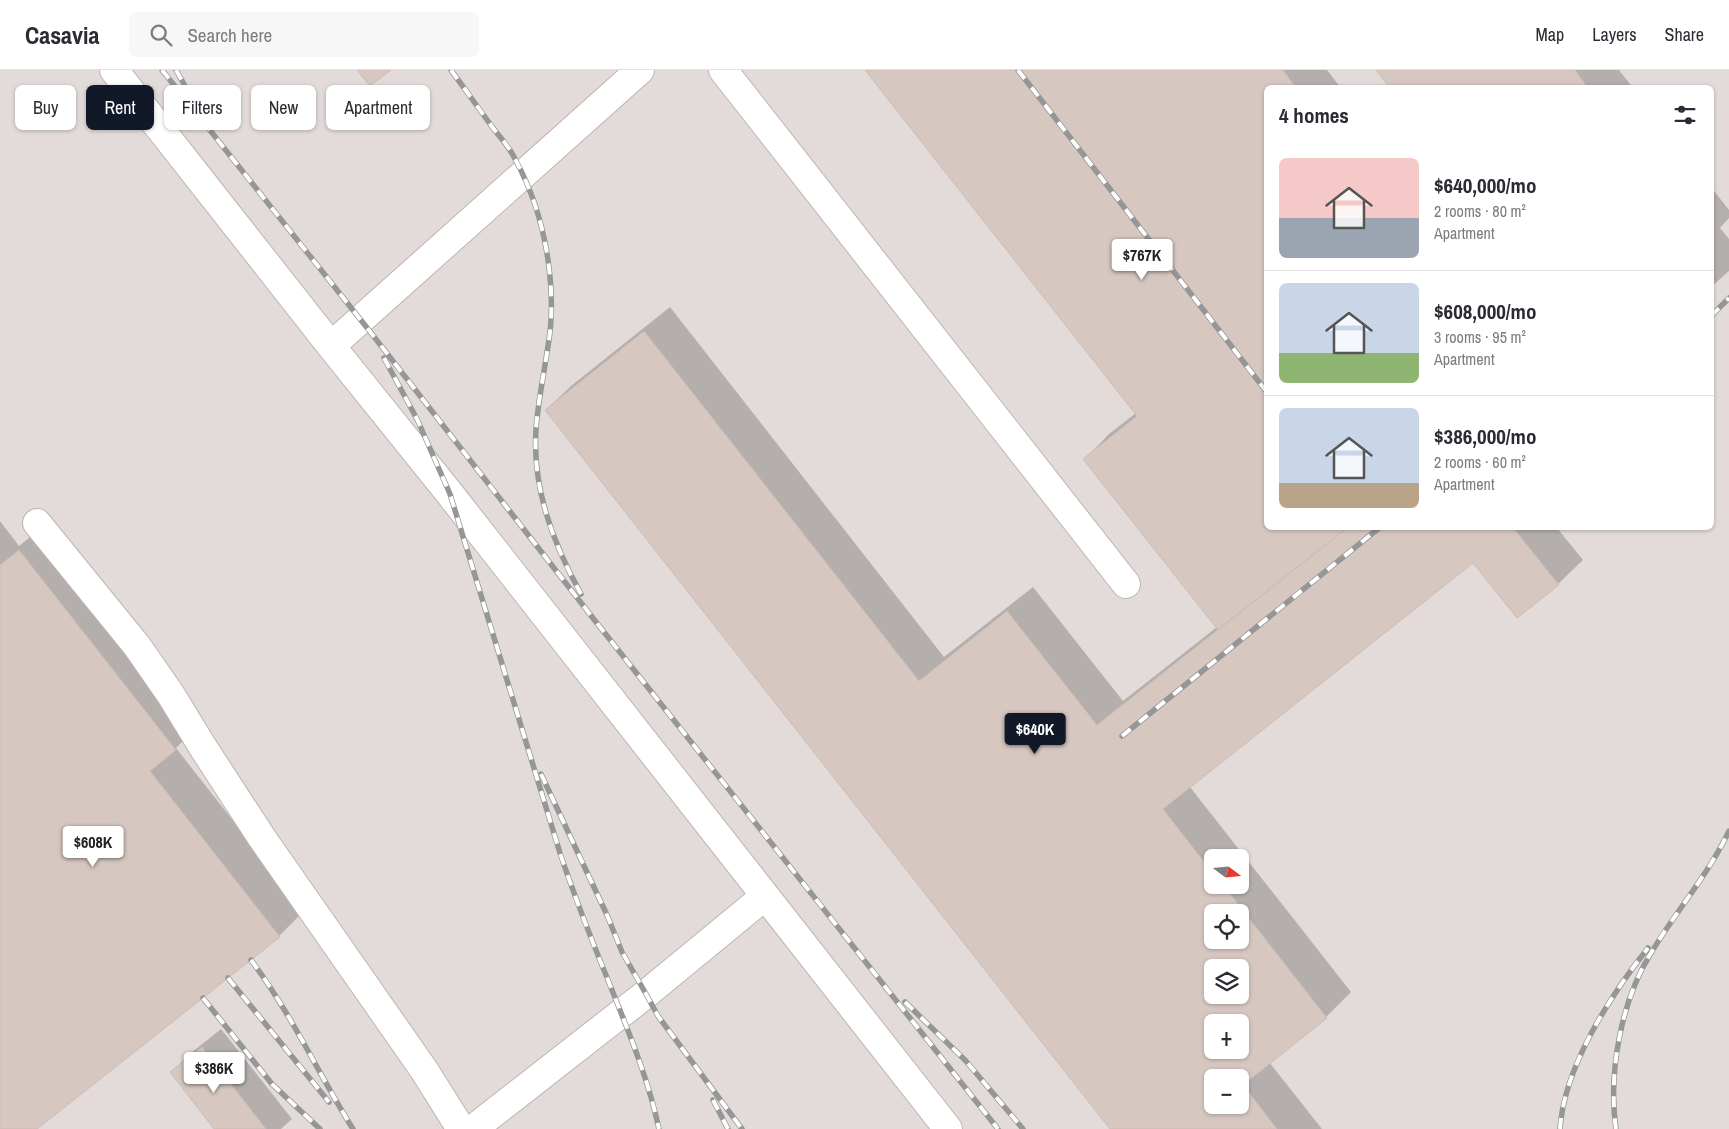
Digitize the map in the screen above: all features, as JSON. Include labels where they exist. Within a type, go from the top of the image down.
[{"type":"lane","points":[[114,70],[331,346],[456,501],[948,1129]]},
{"type":"lane","points":[[331,346],[640,70]]},
{"type":"lane","points":[[723,70],[1126,584]]},
{"type":"lane","points":[[37,523],[137,646],[171,695],[204,750],[262,838],[424,1070],[461,1129]]},
{"type":"lane","points":[[473,1129],[646,994],[765,896]]},
{"type":"shaded area","points":[[0,70],[1729,70],[1729,1129],[0,1129]]},
{"type":"building","points":[[357,70],[391,70],[371,85],[369,85]]},
{"type":"building","points":[[865,70],[1283,70],[1294,85],[1264,85],[1264,530],[1344,530],[1218,630],[1083,459],[1137,416]]},
{"type":"building","points":[[1376,70],[1575,70],[1586,85],[1388,85]]},
{"type":"building","points":[[644,331],[919,681],[1007,611],[1097,725],[1344,530],[1515,530],[1559,585],[1517,618],[1473,563],[1163,809],[1204,862],[1204,894],[1230,894],[1238,904],[1204,904],[1204,949],[1249,949],[1249,918],[1327,1018],[1249,1080],[1249,1069],[1204,1069],[1204,1114],[1249,1114],[1249,1093],[1277,1129],[1110,1129],[545,410]]},
{"type":"building","points":[[19,550],[176,750],[150,771],[280,937],[37,1129],[0,1129],[0,565]]},
{"type":"building","points":[[202,1047],[266,1129],[214,1129],[170,1072]]},
{"type":"railway","points":[[162,70],[998,1129]]},
{"type":"railway","points":[[176,70],[184,85]]},
{"type":"railway","points":[[451,70],[513,155],[532,195],[543,234],[549,271],[551,314],[550,335],[536,429],[537,472],[546,514],[553,535],[581,594]]},
{"type":"railway","points":[[1018,70],[1264,388]]},
{"type":"railway","points":[[1714,313],[1729,298]]},
{"type":"railway","points":[[384,358],[417,419],[450,494],[560,853],[638,1056],[659,1129]]},
{"type":"railway","points":[[1122,736],[1377,530]]},
{"type":"railway","points":[[541,774],[607,915],[622,952],[658,1016],[742,1129]]},
{"type":"railway","points":[[1616,1129],[1614,1107],[1616,1061],[1619,1038],[1632,993],[1651,953],[1702,878],[1729,831]]},
{"type":"railway","points":[[1560,1129],[1563,1105],[1570,1081],[1591,1033],[1633,967],[1648,948]]},
{"type":"railway","points":[[251,960],[292,1022],[353,1129]]},
{"type":"railway","points":[[228,978],[329,1102]]},
{"type":"railway","points":[[203,998],[272,1084],[320,1129]]},
{"type":"railway","points":[[905,1002],[965,1060],[1023,1129]]},
{"type":"railway","points":[[713,1100],[728,1129]]}]
